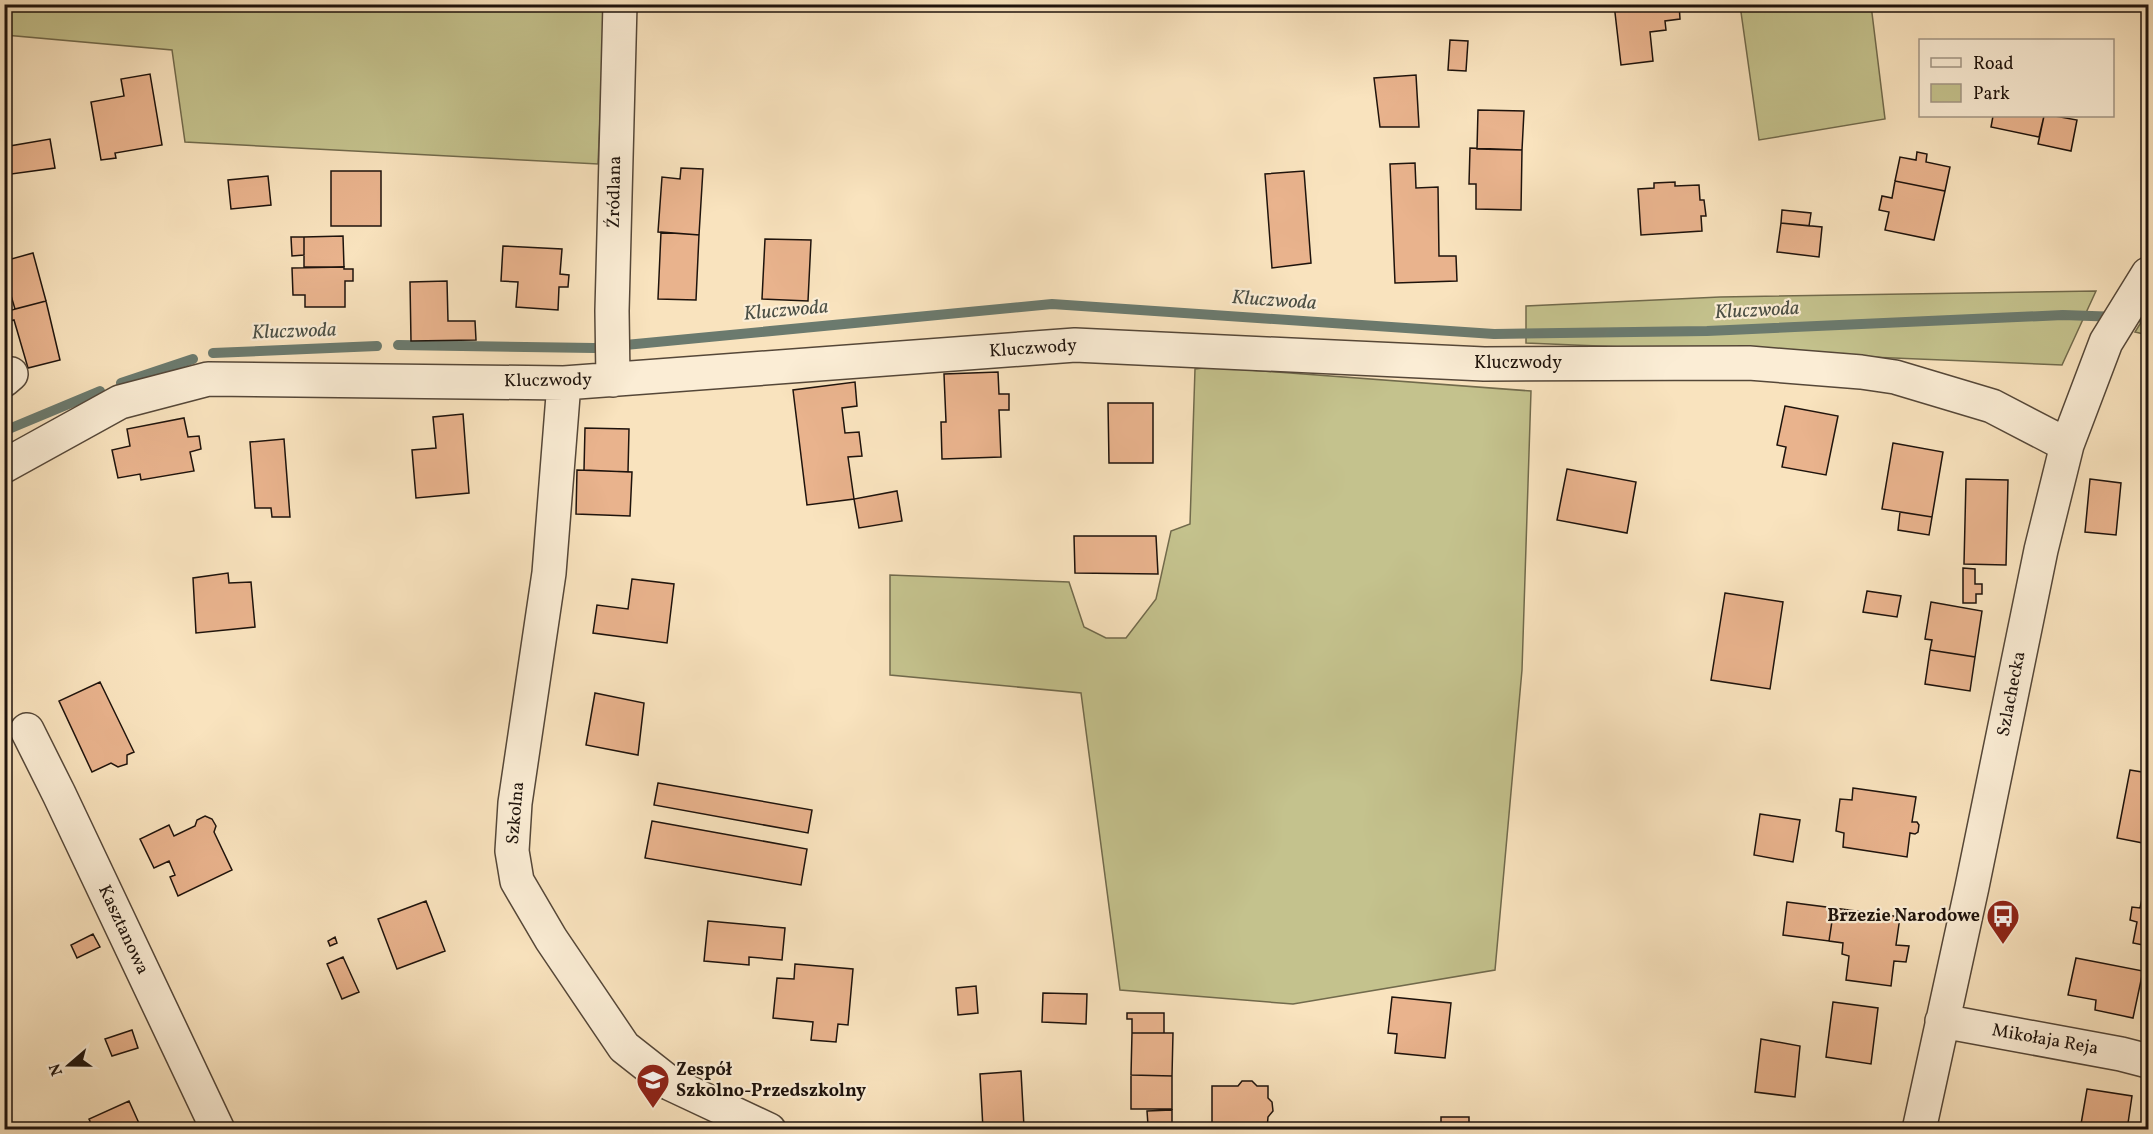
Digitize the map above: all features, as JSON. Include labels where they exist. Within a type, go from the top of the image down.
[{"type":"street","name":"Źródlana","points":[[613,374],[612,319],[620,4]]},
{"type":"street","name":"Szlachecka","points":[[1919,1130],[1972,887],[2041,550],[2067,445],[2106,342],[2147,275]]},
{"type":"street","name":"Kluczwody","points":[[4,466],[120,402],[208,379],[564,382],[613,374],[1075,345],[1484,364],[1749,363],[1861,372],[1895,377],[1992,406],[2067,445]]},
{"type":"street","name":"Szkolna","points":[[564,382],[549,573],[514,803],[512,851],[517,881],[550,939],[624,1047],[671,1084],[769,1130]]},
{"type":"street","name":"Kasztanowa","points":[[27,730],[218,1130]]},
{"type":"street","name":"Mikołaja Reja","points":[[1942,1021],[2148,1061]]},
{"type":"green space","points":[[4,5],[605,5],[598,164],[185,142],[172,50],[5,35]]},
{"type":"green space","points":[[1740,5],[1871,5],[1885,119],[1759,140]]},
{"type":"green space","points":[[2096,291],[2062,365],[1526,343],[1526,306],[1720,297]]},
{"type":"green space","points":[[2148,311],[2148,335],[2135,332]]},
{"type":"green space","points":[[1210,367],[1531,391],[1522,670],[1495,970],[1293,1004],[1120,990],[1081,693],[890,675],[890,575],[1069,582],[1084,627],[1106,638],[1126,638],[1156,599],[1171,531],[1190,524],[1195,369]]},
{"type":"building","points":[[1614,4],[1679,4],[1680,19],[1665,21],[1666,30],[1650,32],[1653,61],[1621,65]]},
{"type":"building","points":[[1450,40],[1468,41],[1466,71],[1448,70]]},
{"type":"building","points":[[150,74],[162,145],[115,153],[116,158],[101,160],[91,102],[124,96],[121,79]]},
{"type":"building","points":[[1416,75],[1419,127],[1380,127],[1374,78]]},
{"type":"building","points":[[1478,110],[1524,111],[1522,150],[1477,149]]},
{"type":"building","points":[[1993,117],[2044,117],[2039,137],[1991,127]]},
{"type":"building","points":[[2044,117],[2077,120],[2071,151],[2038,144]]},
{"type":"building","points":[[50,139],[55,168],[4,175],[4,147]]},
{"type":"building","points":[[1470,148],[1522,150],[1521,210],[1476,209],[1476,184],[1469,184]]},
{"type":"building","points":[[1917,152],[1927,154],[1926,162],[1950,167],[1945,191],[1895,181],[1900,157],[1916,160]]},
{"type":"building","points":[[1415,163],[1416,188],[1438,187],[1439,256],[1456,256],[1457,281],[1395,283],[1390,164]]},
{"type":"building","points":[[681,168],[703,169],[699,235],[658,232],[662,177],[680,179]]},
{"type":"building","points":[[331,171],[381,171],[381,226],[331,226]]},
{"type":"building","points":[[1304,171],[1311,263],[1272,268],[1265,174]]},
{"type":"building","points":[[268,176],[271,205],[231,209],[228,180]]},
{"type":"building","points":[[1895,181],[1945,191],[1934,240],[1885,230],[1889,212],[1879,210],[1882,196],[1892,198]]},
{"type":"building","points":[[1675,182],[1675,186],[1699,185],[1700,200],[1704,200],[1706,216],[1701,216],[1702,231],[1641,235],[1638,189],[1654,188],[1654,183]]},
{"type":"building","points":[[1782,210],[1811,213],[1809,226],[1781,223]]},
{"type":"building","points":[[1781,223],[1822,227],[1819,257],[1777,252]]},
{"type":"building","points":[[661,232],[699,235],[696,300],[658,299]]},
{"type":"building","points":[[343,236],[344,267],[304,267],[304,237]]},
{"type":"building","points":[[291,237],[304,237],[304,255],[292,256]]},
{"type":"building","points":[[765,239],[811,240],[808,301],[762,299]]},
{"type":"building","points":[[503,246],[562,249],[560,274],[569,275],[568,287],[559,287],[558,310],[516,307],[518,282],[501,281]]},
{"type":"building","points":[[33,253],[46,301],[15,309],[4,272],[4,261]]},
{"type":"building","points":[[344,267],[344,269],[353,269],[353,281],[345,281],[345,307],[305,307],[305,295],[293,295],[292,268]]},
{"type":"building","points":[[447,281],[448,321],[475,321],[476,340],[411,341],[410,282]]},
{"type":"building","points":[[46,301],[60,360],[28,368],[14,320],[5,322],[4,312]]},
{"type":"building","points":[[998,372],[999,394],[1009,394],[1009,410],[999,410],[1001,457],[942,459],[941,422],[946,422],[944,374]]},
{"type":"building","points":[[855,382],[857,406],[842,408],[845,433],[859,432],[862,456],[848,457],[854,499],[807,505],[793,390]]},
{"type":"building","points":[[1108,403],[1153,403],[1153,463],[1109,463]]},
{"type":"building","points":[[1785,406],[1838,416],[1826,475],[1782,467],[1786,447],[1777,445]]},
{"type":"building","points":[[463,414],[469,493],[416,498],[412,450],[436,448],[433,417]]},
{"type":"building","points":[[184,418],[188,437],[199,436],[201,449],[190,452],[194,471],[141,480],[140,474],[118,478],[112,450],[130,446],[127,429]]},
{"type":"building","points":[[585,428],[629,429],[628,472],[584,470]]},
{"type":"building","points":[[284,439],[290,517],[272,517],[271,508],[255,508],[250,442]]},
{"type":"building","points":[[1893,443],[1943,452],[1932,517],[1882,509]]},
{"type":"building","points":[[1567,469],[1636,482],[1627,533],[1557,520]]},
{"type":"building","points":[[577,470],[632,472],[630,516],[576,514]]},
{"type":"building","points":[[1966,479],[2008,480],[2006,565],[1964,564]]},
{"type":"building","points":[[2090,479],[2121,483],[2116,535],[2085,532]]},
{"type":"building","points":[[897,491],[902,521],[859,528],[854,499]]},
{"type":"building","points":[[1900,512],[1932,517],[1929,535],[1898,530]]},
{"type":"building","points":[[1074,536],[1156,536],[1158,574],[1075,573]]},
{"type":"building","points":[[1963,568],[1975,569],[1975,584],[1982,584],[1982,594],[1976,594],[1976,603],[1963,603]]},
{"type":"building","points":[[228,573],[229,583],[251,582],[255,627],[196,633],[193,578]]},
{"type":"building","points":[[632,579],[674,584],[667,643],[593,633],[597,605],[628,609]]},
{"type":"building","points":[[1867,591],[1901,596],[1897,617],[1863,612]]},
{"type":"building","points":[[1725,593],[1783,602],[1770,689],[1711,680]]},
{"type":"building","points":[[1931,602],[1982,611],[1975,657],[1930,650],[1932,640],[1925,639]]},
{"type":"building","points":[[1930,650],[1975,657],[1970,691],[1925,684]]},
{"type":"building","points":[[100,682],[134,752],[127,755],[127,764],[118,767],[111,763],[92,772],[59,701]]},
{"type":"building","points":[[595,693],[644,703],[638,755],[586,745]]},
{"type":"building","points":[[2130,770],[2148,773],[2148,844],[2117,838]]},
{"type":"building","points":[[658,783],[812,810],[808,833],[654,805]]},
{"type":"building","points":[[1853,788],[1916,797],[1912,822],[1917,822],[1919,825],[1918,832],[1910,833],[1907,857],[1843,847],[1844,833],[1836,831],[1840,799],[1852,800]]},
{"type":"building","points":[[1760,814],[1800,820],[1793,862],[1754,855]]},
{"type":"building","points":[[205,816],[212,819],[216,826],[214,832],[232,870],[178,896],[170,877],[175,875],[169,861],[154,868],[140,839],[169,825],[174,836],[195,826],[197,820]]},
{"type":"building","points":[[652,821],[807,849],[801,885],[645,858]]},
{"type":"building","points":[[2144,890],[2148,891],[2148,946],[2133,943],[2137,922],[2130,920],[2132,907],[2140,908]]},
{"type":"building","points":[[426,901],[445,951],[397,969],[378,919]]},
{"type":"building","points":[[1787,902],[1834,908],[1829,941],[1783,935]]},
{"type":"building","points":[[1834,908],[1900,917],[1896,945],[1909,946],[1906,962],[1894,961],[1891,986],[1846,980],[1849,956],[1842,954],[1843,943],[1829,941]]},
{"type":"building","points":[[708,921],[785,928],[782,960],[749,957],[749,965],[704,961]]},
{"type":"building","points":[[93,934],[100,947],[77,958],[71,945]]},
{"type":"building","points":[[335,937],[337,943],[330,946],[328,941]]},
{"type":"building","points":[[343,957],[359,992],[342,999],[327,964]]},
{"type":"building","points":[[2076,958],[2143,971],[2133,1018],[2095,1010],[2096,1000],[2068,995]]},
{"type":"building","points":[[795,964],[853,969],[848,1025],[838,1024],[836,1042],[811,1040],[813,1022],[773,1018],[777,978],[794,979]]},
{"type":"building","points":[[976,986],[978,1013],[958,1015],[956,988]]},
{"type":"building","points":[[1043,993],[1087,994],[1086,1024],[1042,1022]]},
{"type":"building","points":[[1392,997],[1451,1003],[1445,1058],[1395,1053],[1397,1034],[1388,1033]]},
{"type":"building","points":[[1833,1002],[1878,1008],[1871,1064],[1826,1057]]},
{"type":"building","points":[[1127,1013],[1164,1013],[1164,1033],[1132,1033],[1132,1019],[1127,1019]]},
{"type":"building","points":[[132,1030],[138,1048],[112,1056],[105,1039]]},
{"type":"building","points":[[1132,1033],[1173,1033],[1172,1076],[1131,1075]]},
{"type":"building","points":[[1761,1039],[1800,1046],[1795,1097],[1755,1092]]},
{"type":"building","points":[[1021,1071],[1024,1127],[983,1129],[980,1074]]},
{"type":"building","points":[[1131,1075],[1172,1076],[1172,1109],[1131,1109]]},
{"type":"building","points":[[1242,1081],[1252,1081],[1257,1086],[1268,1086],[1268,1098],[1272,1102],[1273,1111],[1268,1117],[1267,1129],[1212,1129],[1212,1086],[1238,1086]]},
{"type":"building","points":[[2087,1089],[2132,1096],[2127,1130],[2080,1130]]},
{"type":"building","points":[[129,1101],[142,1130],[94,1130],[89,1119]]},
{"type":"building","points":[[1172,1110],[1172,1125],[1148,1125],[1147,1111]]},
{"type":"building","points":[[1441,1117],[1469,1117],[1469,1130],[1441,1130]]},
{"type":"waterway","name":"Kluczwoda","points":[[398,345],[594,348],[1052,304],[1494,334],[1707,331],[2063,315],[2148,318]]},
{"type":"waterway","name":"Kluczwoda","points":[[213,353],[377,346]]},
{"type":"waterway","name":"Kluczwoda","points":[[121,383],[193,359]]},
{"type":"waterway","name":"Kluczwoda","points":[[4,431],[100,391]]},
{"type":"place","name":"Brzezie Narodowe","points":[[2003,945]]},
{"type":"place","name":"Zespół Szkolno-Przedszkolny","points":[[653,1109]]}]
